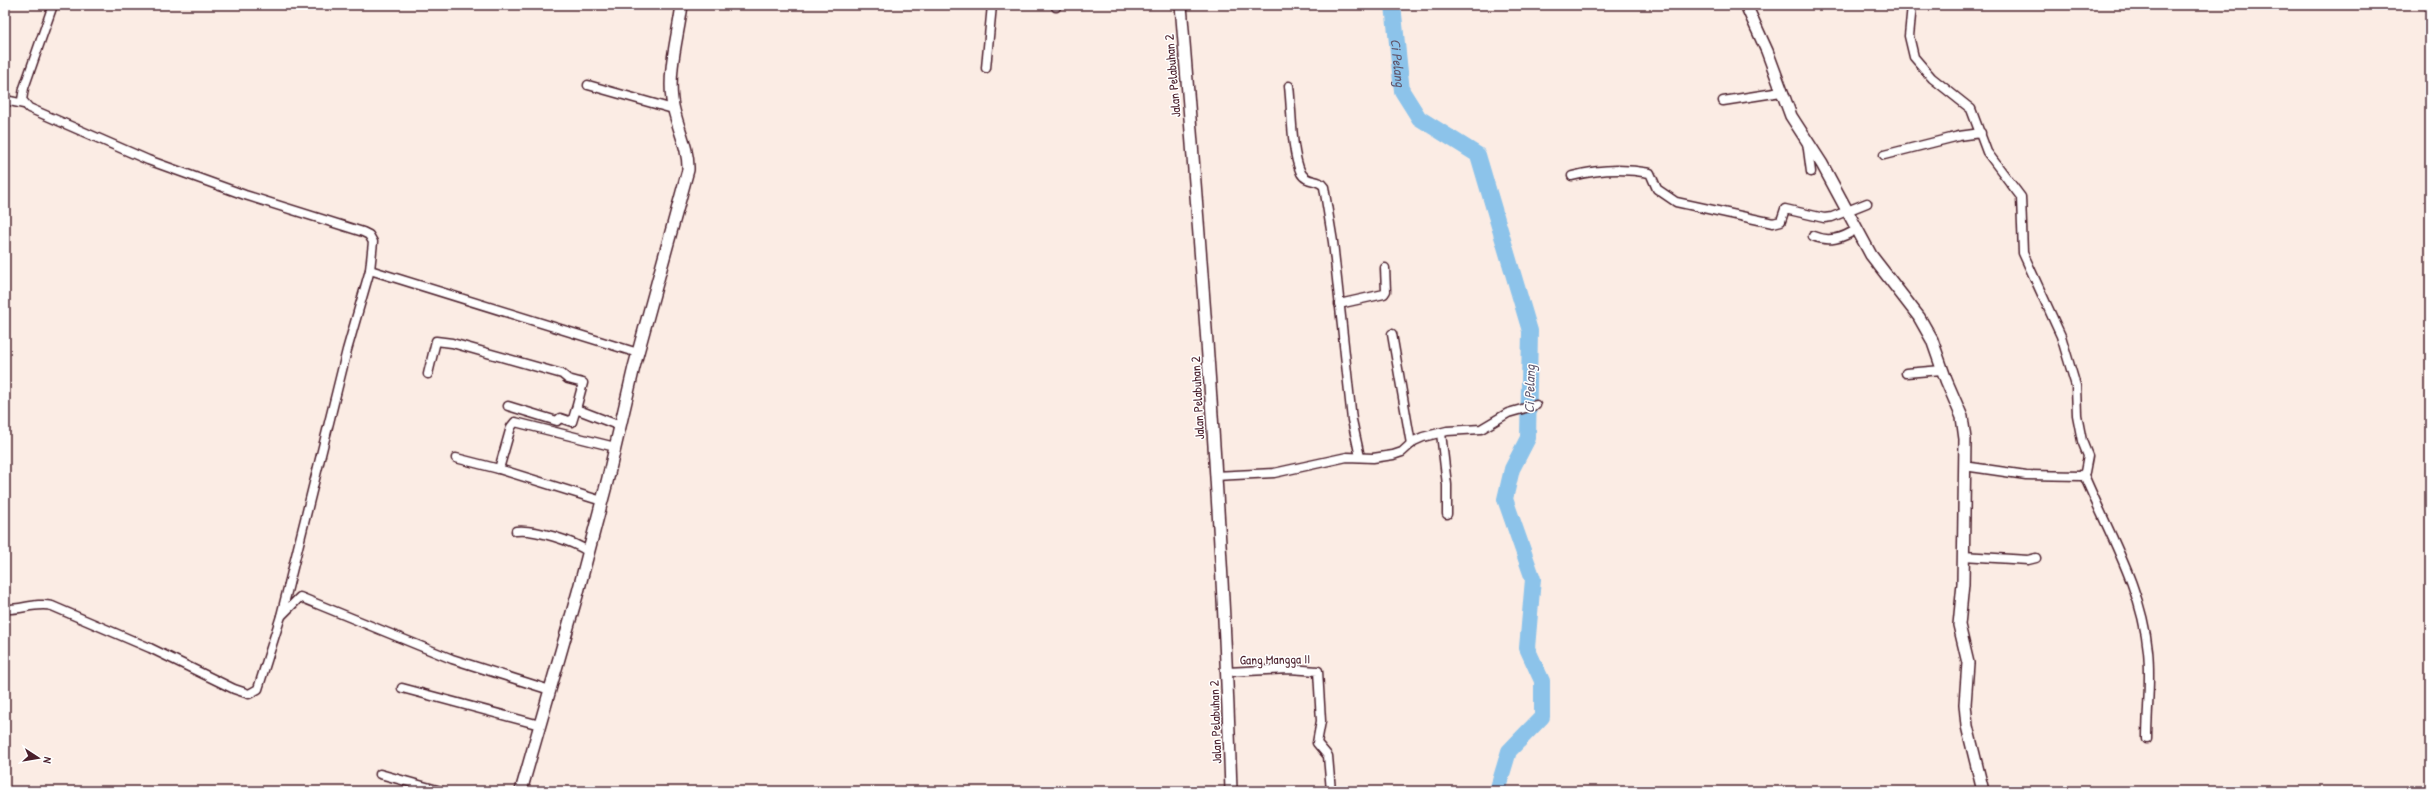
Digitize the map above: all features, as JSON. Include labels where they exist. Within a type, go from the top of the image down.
[{"type":"street","points":[[24,104],[22,95],[24,88],[53,5]]},
{"type":"street","points":[[521,791],[589,552],[638,353],[688,170],[687,156],[673,109],[671,85],[682,5]]},
{"type":"street","points":[[986,68],[992,5]]},
{"type":"street","name":"Jalan Pelabuhan 2","points":[[1180,5],[1209,357],[1227,672],[1231,791]]},
{"type":"street","points":[[1746,5],[1767,51],[1791,116],[1822,164],[1856,229],[1877,265],[1922,323],[1932,340],[1963,423],[1963,584],[1959,625],[1968,663],[1966,710],[1983,791]]},
{"type":"street","points":[[1912,5],[1909,36],[1914,56],[1932,78],[1971,109],[1991,158],[2021,197],[2023,253],[2058,329],[2072,366],[2076,386],[2078,422],[2082,441],[2088,456],[2084,475],[2132,579],[2146,640],[2148,660],[2147,739]]},
{"type":"street","points":[[588,85],[673,109]]},
{"type":"street","points":[[1289,86],[1294,140],[1301,173],[1309,181],[1322,183],[1324,187],[1332,236],[1352,420],[1360,457]]},
{"type":"street","points":[[1723,101],[1781,92]]},
{"type":"street","points":[[5,100],[24,104],[36,113],[148,160],[245,195],[369,235],[373,242],[374,248],[370,270],[347,350],[281,616],[258,689],[249,694],[234,689],[150,648],[52,606],[42,604],[18,610],[5,609]]},
{"type":"street","points":[[1884,155],[1959,136],[1981,133]]},
{"type":"street","points":[[1806,139],[1811,172]]},
{"type":"street","points":[[1572,176],[1595,170],[1622,169],[1650,173],[1657,189],[1676,202],[1773,223],[1781,221],[1785,209],[1824,218],[1867,203]]},
{"type":"street","points":[[1813,236],[1819,238],[1838,238],[1856,229]]},
{"type":"street","points":[[1339,304],[1384,294],[1386,291],[1385,268]]},
{"type":"street","points":[[370,270],[638,353]]},
{"type":"street","points":[[1392,334],[1411,444]]},
{"type":"street","points":[[428,374],[436,341],[452,343],[562,374],[568,379],[583,384],[572,422],[560,418],[557,421],[508,406]]},
{"type":"street","points":[[1906,373],[1942,370]]},
{"type":"street","points":[[1215,476],[1285,472],[1341,458],[1393,455],[1402,452],[1411,444],[1423,437],[1441,433],[1481,429],[1508,413],[1536,405]]},
{"type":"street","points":[[576,409],[620,426]]},
{"type":"street","points":[[499,469],[511,428],[515,422],[615,447]]},
{"type":"street","points":[[1441,433],[1447,481],[1447,514]]},
{"type":"street","points":[[456,458],[499,469],[602,502]]},
{"type":"street","points":[[1964,466],[2041,476],[2084,475]]},
{"type":"street","points":[[516,531],[530,530],[579,545],[589,552]]},
{"type":"street","points":[[1963,556],[2028,560],[2036,558]]},
{"type":"street","points":[[281,616],[300,597],[452,659],[550,690]]},
{"type":"street","name":"Gang Mangga II","points":[[1227,672],[1289,669],[1318,672],[1320,721],[1317,743],[1319,748],[1328,756],[1331,791]]},
{"type":"street","points":[[402,688],[540,725]]},
{"type":"street","points":[[380,774],[441,791]]},
{"type":"waterway","name":"Ci Pelang","points":[[1393,5],[1402,91],[1419,118],[1478,155],[1530,331],[1528,438],[1512,469],[1505,499],[1533,579],[1527,648],[1542,681],[1542,717],[1509,751],[1497,791]]}]
